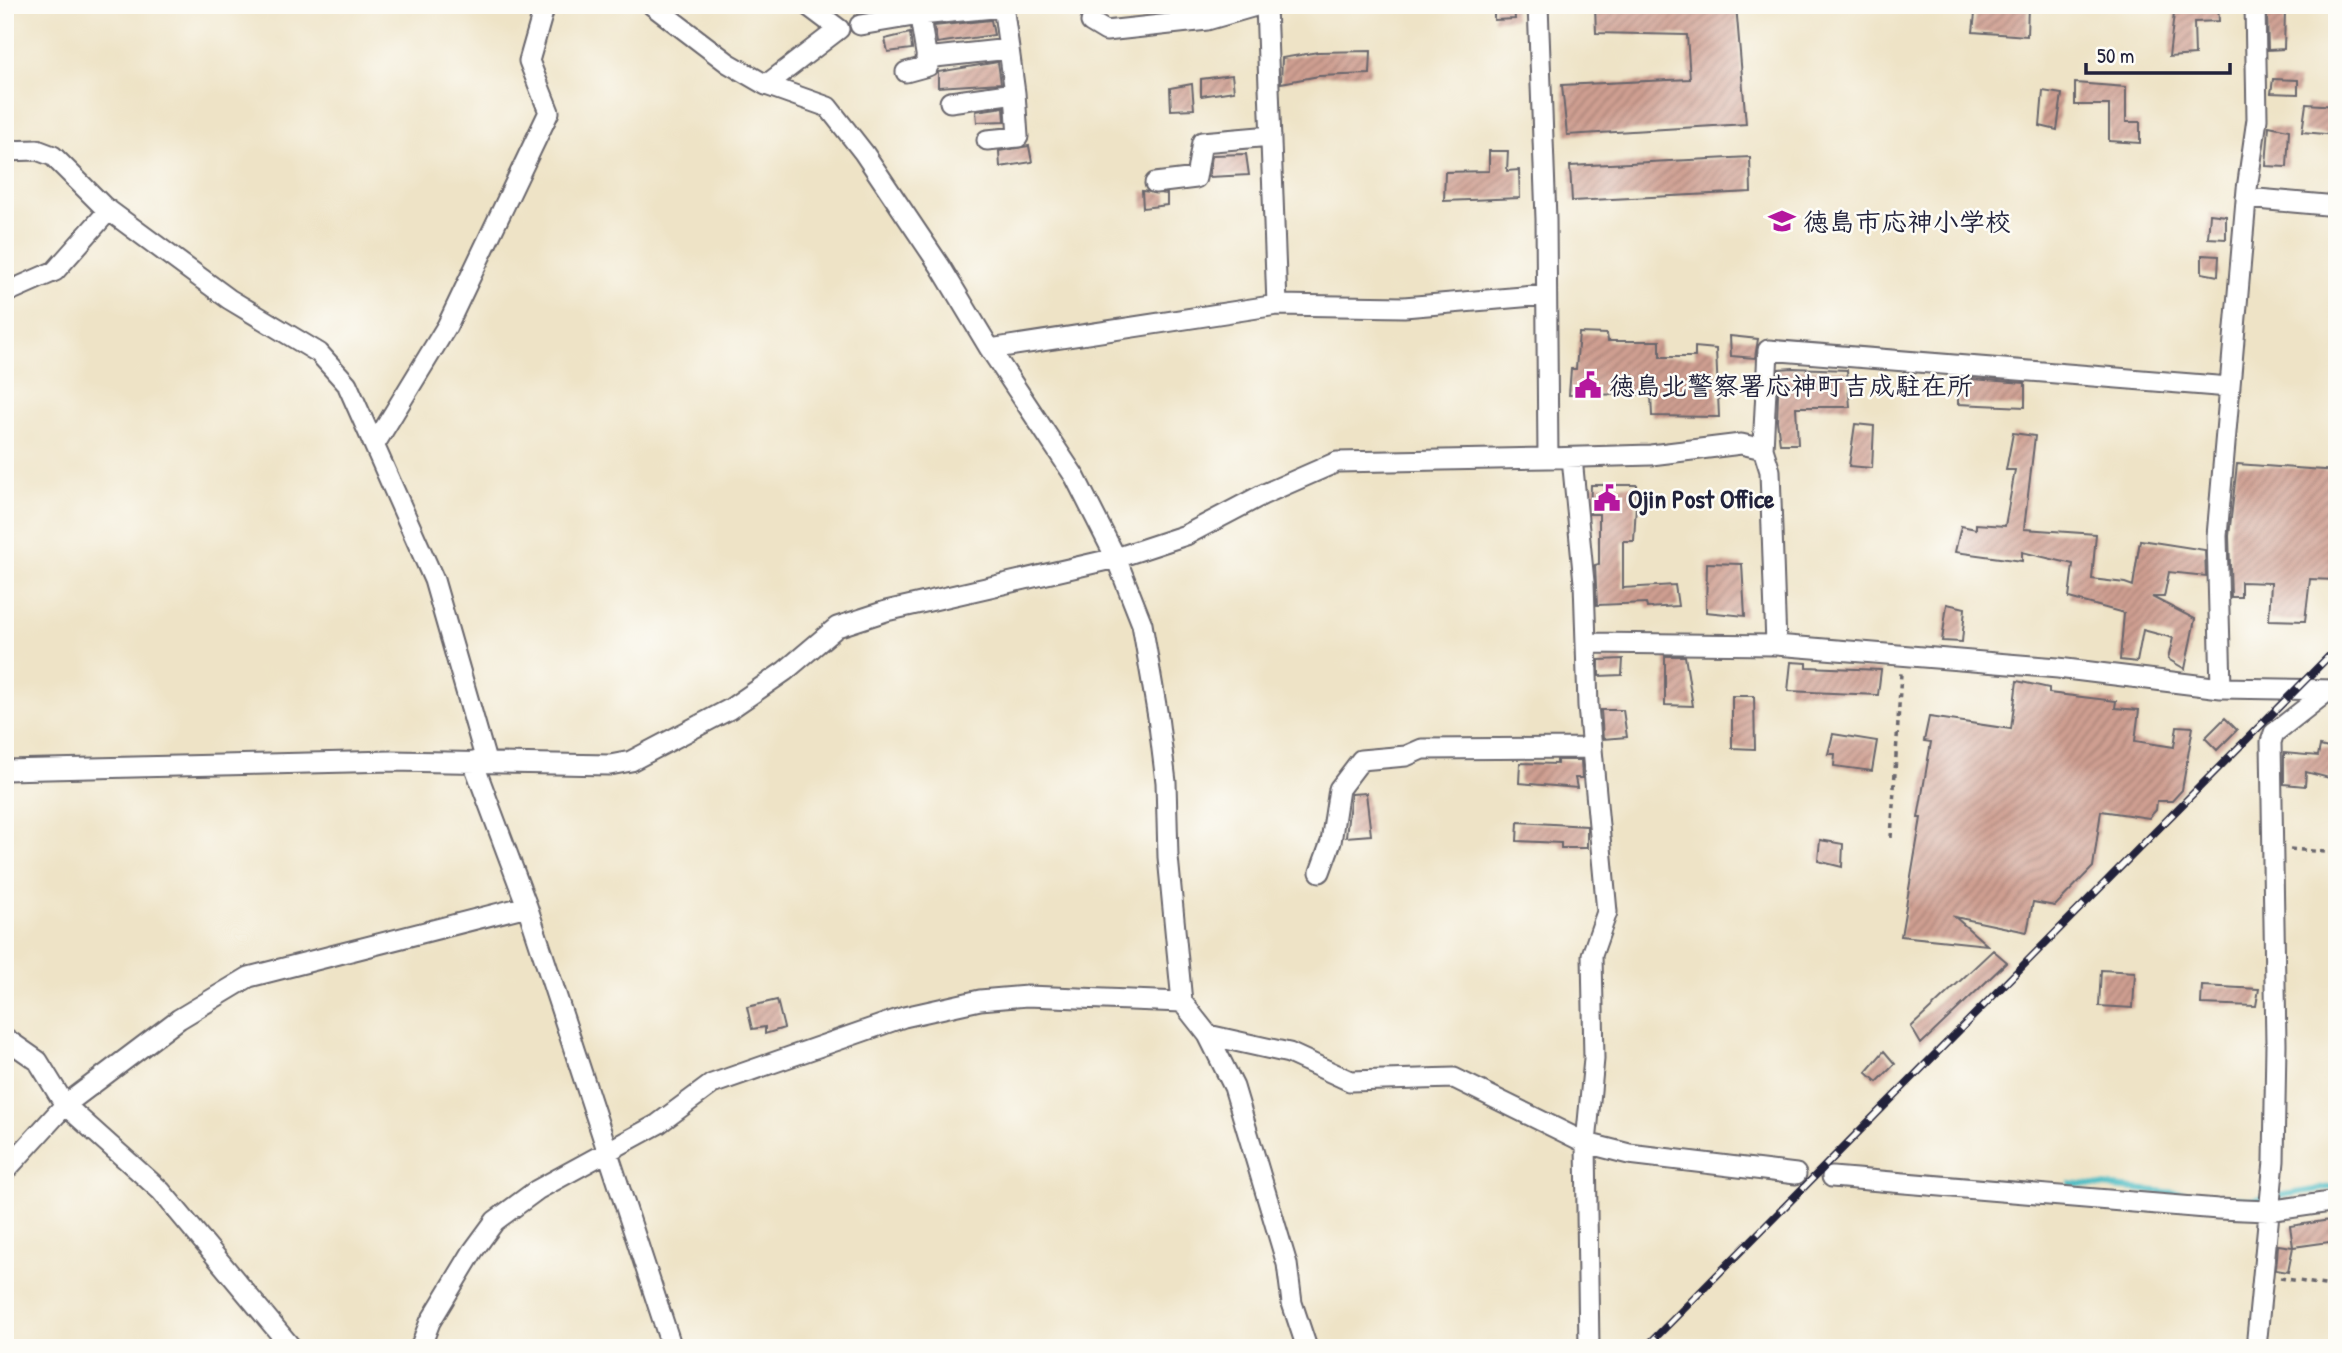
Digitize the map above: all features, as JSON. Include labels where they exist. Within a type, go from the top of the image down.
[{"type":"street","points":[[375,444],[447,326],[549,112],[529,61],[545,5]]},
{"type":"street","points":[[652,5],[728,62],[766,85],[828,107],[894,198],[1075,477],[1116,558],[1142,624],[1158,717],[1167,782],[1168,857],[1182,1002],[1208,1035],[1234,1087],[1287,1264],[1292,1303],[1307,1348]]},
{"type":"street","points":[[766,85],[839,29],[807,5]]},
{"type":"street","points":[[1091,22],[1106,31],[1207,20],[1259,5]]},
{"type":"street","points":[[1266,5],[1277,306]]},
{"type":"street","points":[[1538,5],[1548,458]]},
{"type":"street","points":[[2221,688],[2217,536],[2246,198],[2257,119],[2255,5]]},
{"type":"street","points":[[860,25],[919,10],[1004,6],[1018,137],[987,140]]},
{"type":"street","points":[[906,72],[928,66],[919,10]]},
{"type":"street","points":[[926,58],[1009,48]]},
{"type":"street","points":[[950,102],[1014,93]]},
{"type":"street","points":[[1155,183],[1196,178],[1202,142],[1271,136]]},
{"type":"street","points":[[5,151],[37,150],[53,156],[109,211],[229,299],[319,353],[347,384],[433,580],[479,762],[672,1348]]},
{"type":"street","points":[[2246,198],[2337,206]]},
{"type":"street","points":[[5,293],[55,271],[109,211]]},
{"type":"street","points":[[990,349],[1277,306],[1404,307],[1546,295]]},
{"type":"street","points":[[1776,645],[1770,471],[1763,449],[1768,350],[2229,387]]},
{"type":"street","points":[[5,771],[479,762],[610,765],[631,761],[730,709],[785,671],[837,626],[886,611],[1116,558],[1186,535],[1262,495],[1337,462],[1651,455],[1741,444],[1763,449]]},
{"type":"street","points":[[1572,458],[1584,582],[1591,748],[1607,912],[1592,955],[1594,1059],[1587,1143],[1589,1348]]},
{"type":"street","points":[[1586,643],[1776,645],[1902,653],[2221,688],[2332,690]]},
{"type":"street","points":[[2256,1348],[2274,1161],[2276,1058],[2271,742],[2274,733],[2332,690]]},
{"type":"street","points":[[1320,872],[1331,842],[1339,789],[1361,760],[1406,756],[1422,749],[1591,748]]},
{"type":"street","points":[[5,1171],[65,1105],[179,1019],[249,977],[527,906]]},
{"type":"street","points":[[420,1348],[444,1298],[495,1221],[537,1190],[658,1125],[712,1084],[904,1017],[980,1000],[1027,996],[1182,1002]]},
{"type":"street","points":[[1208,1035],[1289,1053],[1350,1081],[1454,1078],[1587,1143],[1629,1154],[1796,1174]]},
{"type":"street","points":[[5,1038],[38,1061],[65,1105],[161,1191],[292,1348]]},
{"type":"street","points":[[1832,1177],[2268,1211],[2337,1201]]},
{"type":"path","points":[[1891,838],[1902,653]]},
{"type":"path","points":[[2273,847],[2337,853]]},
{"type":"path","points":[[2264,1276],[2337,1287]]},
{"type":"building","points":[[1494,5],[1514,5],[1515,19],[1494,20]]},
{"type":"building","points":[[1595,5],[1736,5],[1746,124],[1567,135],[1562,85],[1690,79],[1687,35],[1596,33]]},
{"type":"building","points":[[1976,5],[2028,5],[2027,36],[1973,32]]},
{"type":"building","points":[[2175,5],[2218,5],[2219,21],[2194,22],[2195,55],[2169,57]]},
{"type":"building","points":[[2285,10],[2284,49],[2268,50],[2267,12]]},
{"type":"building","points":[[991,20],[994,35],[937,43],[934,26]]},
{"type":"building","points":[[910,33],[912,49],[888,52],[885,39]]},
{"type":"building","points":[[1371,51],[1370,74],[1319,76],[1281,83],[1282,58],[1318,52]]},
{"type":"building","points":[[998,62],[1001,83],[938,87],[938,72]]},
{"type":"building","points":[[1232,75],[1234,91],[1201,96],[1201,79]]},
{"type":"building","points":[[2273,79],[2298,80],[2298,94],[2271,93]]},
{"type":"building","points":[[2075,83],[2126,87],[2126,122],[2140,122],[2140,143],[2109,141],[2109,105],[2075,105]]},
{"type":"building","points":[[1192,84],[1194,109],[1171,110],[1170,88]]},
{"type":"building","points":[[2043,91],[2062,94],[2057,130],[2040,126]]},
{"type":"building","points":[[2306,104],[2337,106],[2337,135],[2302,132]]},
{"type":"building","points":[[1004,107],[1005,121],[977,122],[976,111]]},
{"type":"building","points":[[2269,126],[2289,130],[2287,167],[2266,166]]},
{"type":"building","points":[[1029,146],[1032,162],[1000,167],[999,151]]},
{"type":"building","points":[[1489,151],[1508,151],[1507,171],[1519,170],[1520,198],[1444,201],[1445,172],[1489,171]]},
{"type":"building","points":[[1246,154],[1249,175],[1209,177],[1212,155]]},
{"type":"building","points":[[1750,157],[1751,192],[1572,201],[1570,166]]},
{"type":"building","points":[[1142,191],[1167,194],[1167,205],[1143,208]]},
{"type":"building","points":[[2210,214],[2226,216],[2226,239],[2208,238]]},
{"type":"building","points":[[2202,255],[2219,256],[2218,276],[2202,273]]},
{"type":"building","points":[[1579,333],[1607,334],[1608,341],[1660,341],[1660,357],[1695,357],[1695,347],[1716,349],[1719,417],[1652,416],[1651,394],[1569,395],[1571,369],[1576,369]]},
{"type":"building","points":[[1730,336],[1758,339],[1755,358],[1731,356]]},
{"type":"building","points":[[1779,369],[1847,370],[1850,407],[1796,407],[1798,444],[1780,444],[1777,421]]},
{"type":"building","points":[[1958,378],[2025,383],[2025,407],[1958,404]]},
{"type":"building","points":[[1855,424],[1874,426],[1872,468],[1849,466]]},
{"type":"building","points":[[2013,433],[2035,436],[2024,529],[2096,534],[2092,579],[2133,586],[2140,540],[2205,550],[2206,576],[2169,572],[2164,597],[2152,597],[2195,619],[2185,669],[2168,659],[2173,638],[2143,630],[2137,662],[2120,660],[2124,613],[2069,598],[2073,564],[2022,552],[2022,561],[1955,552],[1961,526],[1976,529],[1976,524],[2005,526],[2015,470],[2006,470]]},
{"type":"building","points":[[2237,464],[2337,471],[2337,580],[2310,579],[2305,621],[2269,620],[2271,583],[2241,582],[2241,597],[2231,597],[2229,536]]},
{"type":"building","points":[[1591,485],[1637,485],[1634,541],[1623,541],[1623,588],[1675,585],[1678,606],[1647,608],[1646,603],[1597,605],[1595,565],[1599,564],[1599,514],[1590,514]]},
{"type":"building","points":[[1707,563],[1742,564],[1745,616],[1706,612]]},
{"type":"building","points":[[1947,604],[1965,608],[1962,642],[1942,641]]},
{"type":"building","points":[[1665,656],[1685,656],[1693,706],[1665,705]]},
{"type":"building","points":[[1623,659],[1622,675],[1599,676],[1599,660]]},
{"type":"building","points":[[1791,662],[1807,663],[1807,667],[1881,670],[1878,695],[1788,691]]},
{"type":"building","points":[[2017,681],[2049,688],[2049,693],[2116,701],[2115,708],[2139,710],[2135,741],[2174,747],[2177,726],[2193,727],[2182,790],[2172,801],[2157,801],[2156,810],[2149,818],[2101,811],[2093,867],[2055,906],[2033,902],[2027,932],[1955,917],[1987,945],[1901,936],[1931,742],[1924,741],[1929,717],[2011,729]]},
{"type":"building","points":[[1732,696],[1754,696],[1755,749],[1732,748]]},
{"type":"building","points":[[1601,710],[1623,710],[1627,737],[1603,739]]},
{"type":"building","points":[[2225,718],[2237,730],[2217,750],[2205,738]]},
{"type":"building","points":[[1833,734],[1877,741],[1872,771],[1834,766],[1835,754],[1828,754]]},
{"type":"building","points":[[2320,746],[2337,750],[2337,780],[2306,772],[2305,786],[2284,784],[2284,753],[2318,756]]},
{"type":"building","points":[[1557,760],[1581,760],[1582,778],[1575,778],[1577,788],[1519,783],[1520,763],[1557,764]]},
{"type":"building","points":[[1366,793],[1371,835],[1346,837],[1351,794]]},
{"type":"building","points":[[1518,822],[1587,826],[1587,848],[1561,848],[1561,843],[1517,841]]},
{"type":"building","points":[[1820,840],[1843,844],[1842,867],[1818,861]]},
{"type":"building","points":[[1993,950],[2007,962],[1921,1044],[1911,1027]]},
{"type":"building","points":[[2101,970],[2135,972],[2133,1008],[2099,1006]]},
{"type":"building","points":[[2202,986],[2259,989],[2256,1006],[2201,1004]]},
{"type":"building","points":[[777,1000],[784,1028],[765,1034],[765,1027],[752,1029],[747,1007]]},
{"type":"building","points":[[1884,1051],[1895,1064],[1877,1082],[1866,1072]]},
{"type":"building","points":[[2337,1219],[2337,1241],[2293,1247],[2290,1226]]},
{"type":"building","points":[[2278,1245],[2293,1247],[2288,1272],[2276,1270]]},
{"type":"waterway","points":[[2070,1183],[2253,1200],[2337,1186]]},
{"type":"railway","points":[[1645,1348],[2337,648]]},
{"type":"place","name":"徳島市応神小学校","points":[[1782,221]]},
{"type":"place","name":"徳島北警察署応神町吉成駐在所","points":[[1588,385]]},
{"type":"place","name":"Ojin Post Office","points":[[1607,498]]}]
